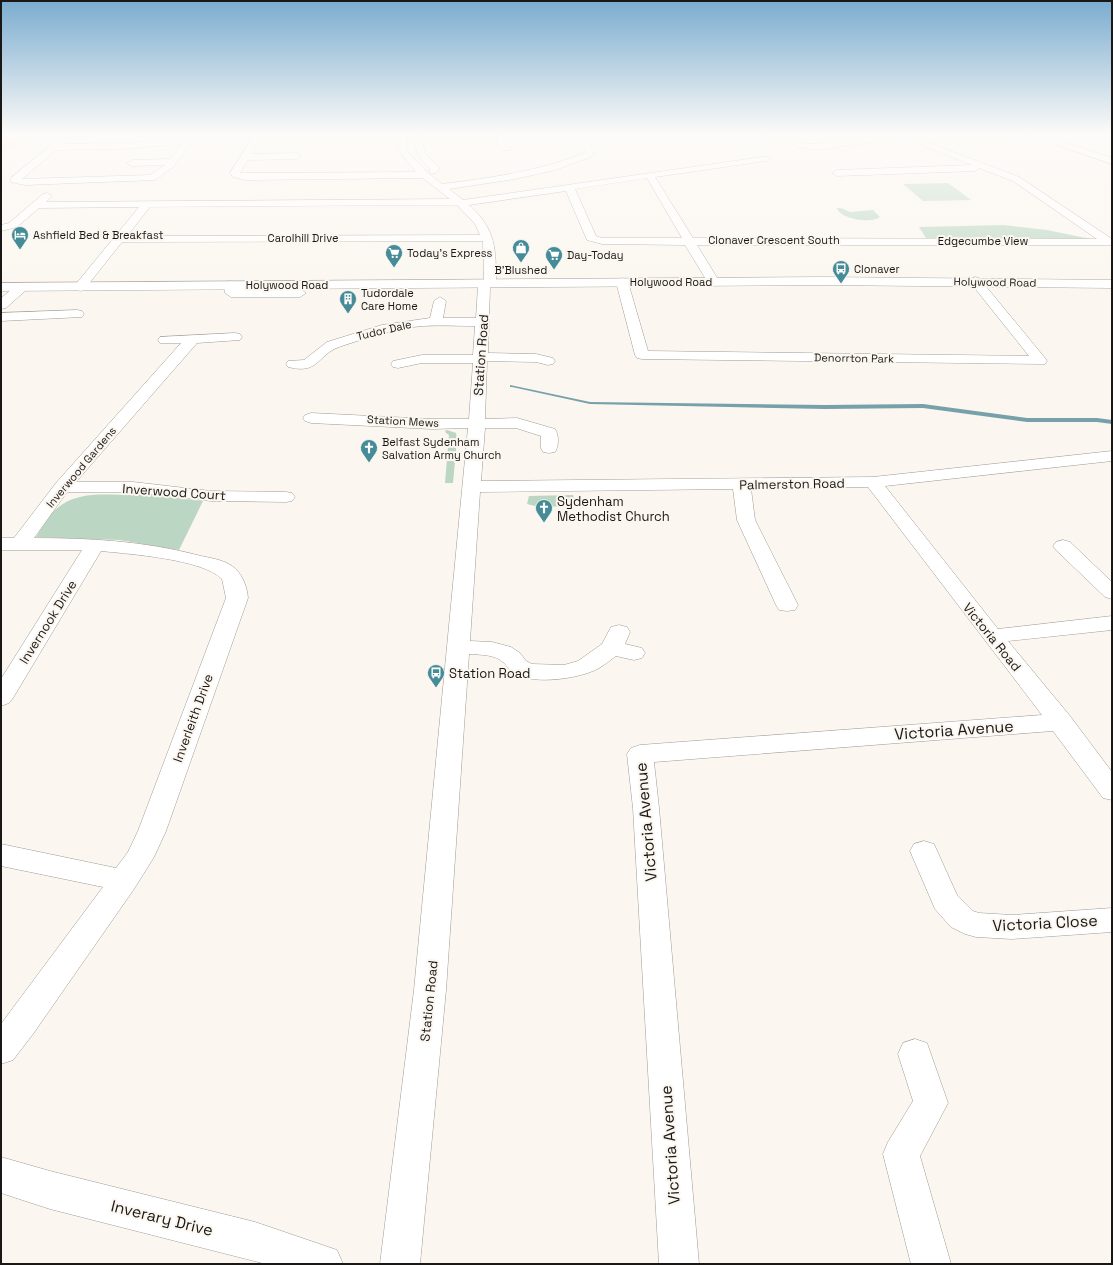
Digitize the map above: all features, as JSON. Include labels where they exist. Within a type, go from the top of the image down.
[{"type":"street","points":[[1,228],[13,225],[49,194]]},
{"type":"street","points":[[450,194],[462,203],[478,220],[488,238]]},
{"type":"street","points":[[36,205],[462,203],[527,194]]},
{"type":"street","name":"Clonaver Crescent South","points":[[572,194],[590,238],[594,240],[858,240]]},
{"type":"street","points":[[661,194],[713,281]]},
{"type":"street","points":[[1037,194],[1110,243]]},
{"type":"street","points":[[80,287],[147,204]]},
{"type":"street","name":"Carolhill Drive","points":[[119,239],[488,238]]},
{"type":"street","name":"Station Road","points":[[400,1264],[430,990],[477,423],[484,286],[488,283],[488,238]]},
{"type":"street","name":"Edgecumbe View","points":[[858,240],[1110,243]]},
{"type":"street","name":"Holywood Road","points":[[1,288],[713,281],[975,281],[1112,284]]},
{"type":"street","name":"Denorrton Park","points":[[622,282],[642,355],[1040,361],[975,281]]},
{"type":"street","name":"Holywood Road","points":[[230,285],[231,293],[300,293]]},
{"type":"street","points":[[1,305],[21,288]]},
{"type":"street","points":[[436,322],[440,301]]},
{"type":"street","points":[[1,317],[77,314]]},
{"type":"street","name":"Tudor Dale","points":[[293,364],[308,364],[332,345],[366,333],[406,324],[436,322],[483,322]]},
{"type":"street","points":[[1,330],[17,328]]},
{"type":"street","name":"Inverwood Gardens","points":[[10,544],[193,338]]},
{"type":"street","points":[[165,340],[235,338]]},
{"type":"street","points":[[398,364],[422,359],[536,358],[548,361]]},
{"type":"street","points":[[124,393],[145,393]]},
{"type":"street","name":"Station Mews","points":[[310,418],[327,424],[379,420],[424,424],[517,423],[549,433],[549,448]]},
{"type":"street","name":"Palmerston Road","points":[[471,487],[619,484],[742,485],[873,482],[1112,456]]},
{"type":"street","name":"Victoria Road","points":[[873,482],[922,549],[1061,722],[1112,791]]},
{"type":"street","points":[[742,485],[746,520],[787,605]]},
{"type":"street","name":"Inverwood Court","points":[[62,487],[133,488],[211,496],[286,497]]},
{"type":"street","name":"Inverleith Drive","points":[[1,1049],[21,1024],[140,857],[152,831],[237,598],[237,588],[231,576],[221,568],[184,557],[95,545],[10,544]]},
{"type":"street","name":"Invernook Drive","points":[[1,698],[95,545]]},
{"type":"street","points":[[1063,546],[1112,593]]},
{"type":"street","points":[[992,636],[1112,623]]},
{"type":"street","points":[[459,646],[492,649],[503,652],[512,658],[518,666],[528,671],[552,673],[579,669],[615,640],[634,653]]},
{"type":"street","name":"Victoria Avenue","points":[[679,1264],[646,808],[640,754],[1061,722]]},
{"type":"street","name":"Victoria Close","points":[[924,851],[945,900],[953,911],[962,919],[976,925],[1012,927],[1112,920]]},
{"type":"street","points":[[1,855],[64,867],[124,881]]},
{"type":"street","points":[[915,1054],[932,1103],[901,1154],[931,1264]]},
{"type":"street","name":"Inverary Drive","points":[[1,1175],[50,1190],[255,1241],[323,1264]]},
{"type":"green space","points":[[915,194],[963,194],[971,200],[923,201]]},
{"type":"green space","points":[[837,208],[850,212],[873,210],[880,217],[870,220],[850,218],[839,212]]},
{"type":"green space","points":[[1004,225],[1047,230],[1091,239],[926,238],[919,227]]},
{"type":"green space","points":[[447,430],[456,433],[457,439],[453,483],[445,483],[449,435],[445,431]]},
{"type":"green space","points":[[135,493],[203,501],[179,550],[120,540],[36,537],[53,512],[64,503],[73,499],[83,496],[103,494],[133,495]]},
{"type":"green space","points":[[573,495],[576,506],[539,507],[527,504],[529,496]]},
{"type":"waterway","points":[[512,386],[590,403],[825,407],[923,406],[1027,420],[1097,420],[1112,422]]},
{"type":"place","name":"Ashfield Bed & Breakfast","points":[[20,250]]},
{"type":"place","name":"B'Blushed","points":[[521,263]]},
{"type":"place","name":"Today's Express","points":[[394,268]]},
{"type":"place","name":"Day-Today","points":[[554,270]]},
{"type":"place","name":"Clonaver","points":[[841,284]]},
{"type":"place","name":"Tudordale Care Home","points":[[348,314]]},
{"type":"place","name":"Belfast Sydenham Salvation Army Church","points":[[369,463]]},
{"type":"place","name":"Sydenham Methodist Church","points":[[544,523]]},
{"type":"place","name":"Station Road","points":[[436,688]]}]
